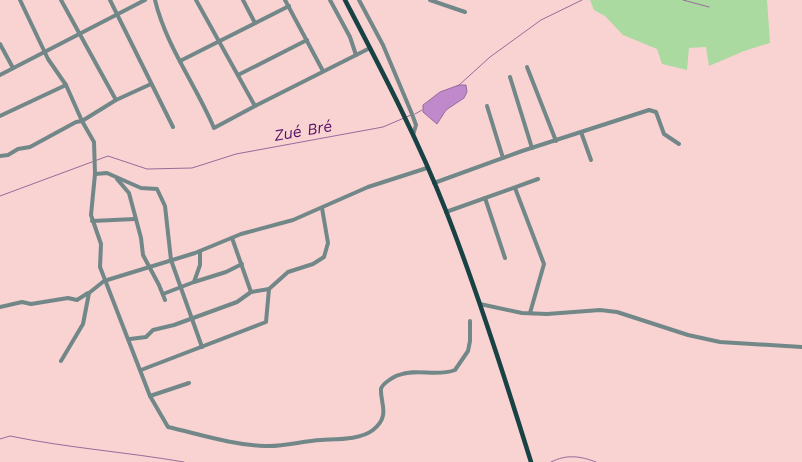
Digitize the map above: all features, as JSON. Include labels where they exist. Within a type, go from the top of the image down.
[{"type":"main road","points":[[345,0],[413,135],[446,212],[480,304],[531,462]]},
{"type":"street","points":[[20,0],[45,52],[66,85],[82,121],[94,142],[95,174],[91,198],[92,221],[101,244],[100,267],[104,281],[130,340],[150,396],[168,427],[264,446],[346,439],[372,431],[380,422],[384,403],[381,389],[383,385],[397,375],[408,372],[432,373],[455,370],[468,351],[470,321]]},
{"type":"street","points":[[61,0],[116,100]]},
{"type":"street","points":[[110,0],[173,127]]},
{"type":"street","points":[[0,74],[145,0]]},
{"type":"street","points":[[155,0],[180,62],[201,96],[214,128],[370,48]]},
{"type":"street","points":[[196,0],[255,106]]},
{"type":"street","points":[[243,0],[255,23]]},
{"type":"street","points":[[286,0],[323,72]]},
{"type":"street","points":[[330,0],[350,37],[356,55]]},
{"type":"street","points":[[359,0],[383,45],[412,114],[416,125],[413,135]]},
{"type":"street","points":[[430,0],[465,12]]},
{"type":"street","points":[[180,62],[289,6]]},
{"type":"street","points":[[238,75],[307,40]]},
{"type":"street","points":[[0,44],[13,68]]},
{"type":"street","points":[[527,67],[556,141]]},
{"type":"street","points":[[510,77],[532,148]]},
{"type":"street","points":[[0,156],[8,156],[18,149],[30,146],[76,122],[82,121],[116,100],[151,84]]},
{"type":"street","points":[[0,116],[66,85]]},
{"type":"street","points":[[486,106],[503,158]]},
{"type":"street","points":[[434,183],[613,120],[654,110],[664,134],[679,144]]},
{"type":"street","points":[[581,132],[591,160]]},
{"type":"street","points":[[0,307],[22,302],[31,304],[68,298],[78,300],[104,281],[200,251],[232,238],[322,208],[368,187],[427,168]]},
{"type":"street","points":[[95,174],[107,173],[141,188],[157,189],[165,206],[170,260],[202,347]]},
{"type":"street","points":[[116,178],[129,193],[143,255],[165,300]]},
{"type":"street","points":[[446,212],[538,179]]},
{"type":"street","points":[[515,188],[544,264],[530,313]]},
{"type":"street","points":[[485,198],[505,258]]},
{"type":"street","points":[[130,340],[146,337],[153,330],[191,319],[237,302],[251,292],[269,289],[288,272],[313,264],[324,257],[328,243],[322,208]]},
{"type":"street","points":[[92,221],[135,220]]},
{"type":"street","points":[[232,238],[242,264],[243,274],[251,292]]},
{"type":"street","points":[[194,282],[200,265],[200,251]]},
{"type":"street","points":[[163,294],[242,264]]},
{"type":"street","points":[[141,370],[266,322],[269,289]]},
{"type":"street","points":[[61,361],[83,324],[89,293]]},
{"type":"street","points":[[480,304],[530,313],[600,310],[617,312],[688,335],[720,342],[802,347]]},
{"type":"street","points":[[150,396],[189,383]]},
{"type":"green space","points":[[590,0],[767,0],[770,43],[744,51],[709,66],[706,47],[689,48],[687,70],[662,64],[657,49],[623,35],[605,16],[594,10]]},
{"type":"shaded area","points":[[459,85],[466,85],[467,92],[464,98],[446,110],[437,124],[423,112],[423,105],[440,92]]},
{"type":"waterway","name":"Zué Bré","points":[[458,86],[490,57],[541,20],[582,0]]},
{"type":"waterway","name":"Zué Bré","points":[[683,0],[709,7]]},
{"type":"waterway","name":"Zué Bré","points":[[415,114],[422,110]]},
{"type":"waterway","name":"Zué Bré","points":[[0,196],[108,156],[147,169],[192,168],[236,154],[383,127],[411,115]]},
{"type":"waterway","points":[[0,439],[10,436],[184,462]]},
{"type":"waterway","points":[[551,462],[574,457],[596,462]]}]
